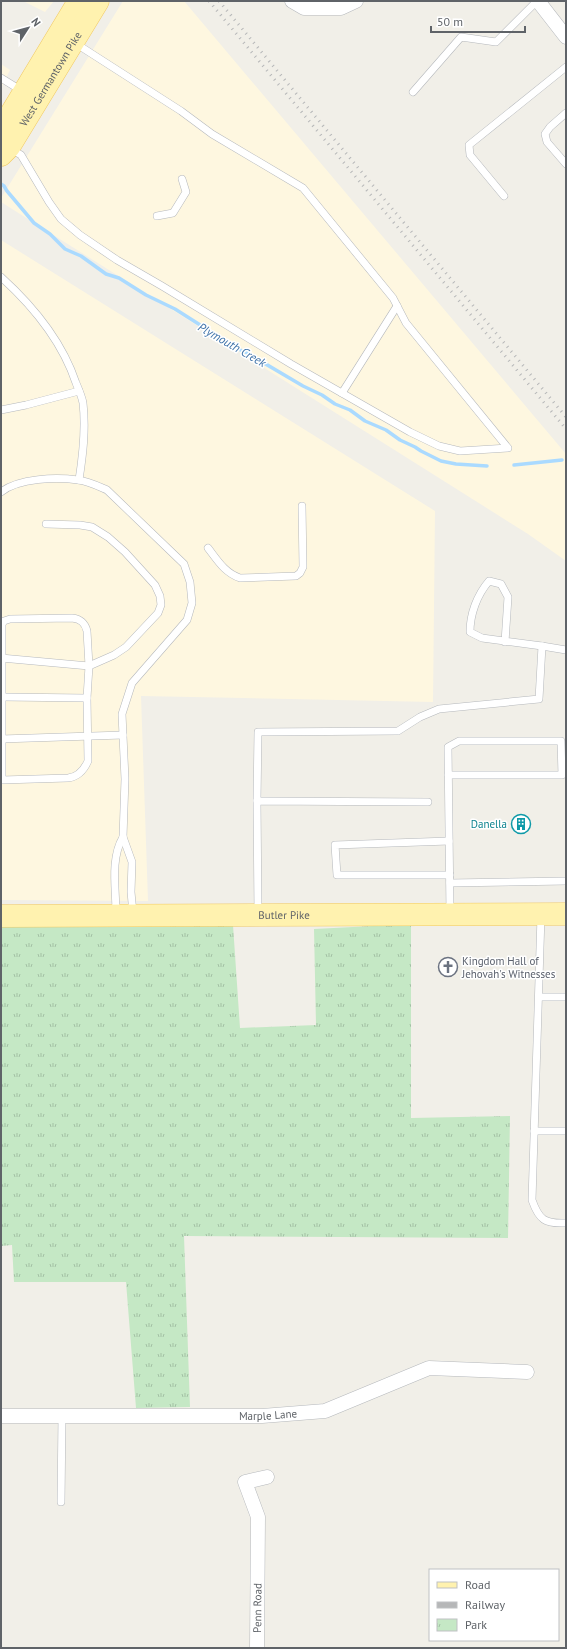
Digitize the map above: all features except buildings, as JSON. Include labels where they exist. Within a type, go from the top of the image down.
[{"type":"main road","name":"West Germantown Pike","points":[[4,144],[24,92],[79,1]]},
{"type":"main road","name":"West Germantown Pike","points":[[4,144],[73,42],[98,1]]},
{"type":"main road","name":"Butler Pike","points":[[1,916],[566,914]]},
{"type":"street","points":[[292,1],[304,8],[341,8],[356,1]]},
{"type":"street","points":[[538,1],[563,29]]},
{"type":"street","name":"Marple Lane","points":[[1,1416],[262,1416],[325,1411],[429,1368],[527,1372]]},
{"type":"street","name":"Penn Road","points":[[257,1648],[258,1517],[245,1482],[267,1478]]},
{"type":"lane","points":[[413,92],[461,36],[496,42],[538,1]]},
{"type":"lane","points":[[4,144],[21,155],[61,219],[80,235],[117,260],[291,364],[410,432],[438,446],[460,451],[508,448],[406,323],[393,298],[304,188],[212,134],[181,111],[73,42]]},
{"type":"lane","points":[[504,196],[470,155],[469,145],[566,67]]},
{"type":"lane","points":[[1,78],[24,92]]},
{"type":"lane","points":[[566,113],[550,127],[545,134],[547,142],[566,164]]},
{"type":"lane","points":[[158,216],[173,213],[186,192],[182,179]]},
{"type":"lane","points":[[1,277],[34,311],[58,343],[73,374],[83,402],[85,439],[79,480]]},
{"type":"lane","points":[[342,393],[397,306]]},
{"type":"lane","points":[[1,410],[79,391]]},
{"type":"lane","points":[[1,492],[20,483],[52,479],[79,480],[95,484],[107,490],[121,502],[184,564],[190,582],[192,603],[187,620],[132,683],[122,714],[125,779],[123,837],[132,862],[131,892],[125,916]]},
{"type":"lane","points":[[208,548],[225,570],[240,578],[296,576],[300,573],[303,567],[302,506]]},
{"type":"lane","points":[[2,658],[89,666],[114,655],[126,647],[158,613],[161,605],[160,596],[155,585],[143,570],[125,552],[100,531],[92,527],[80,525],[46,524]]},
{"type":"lane","points":[[505,642],[508,598],[501,584],[489,581],[481,590],[470,620],[470,632],[482,638],[505,642],[566,650]]},
{"type":"lane","points":[[7,619],[79,619],[86,627],[89,666],[87,698],[88,761],[84,769],[72,778],[2,780],[2,624],[7,619]]},
{"type":"lane","points":[[258,915],[258,732],[398,731],[420,717],[440,709],[539,699],[542,646]]},
{"type":"lane","points":[[2,697],[87,698]]},
{"type":"lane","points":[[2,739],[123,735]]},
{"type":"lane","points":[[448,775],[562,775],[561,741],[459,741],[448,748],[448,775],[449,842],[450,875],[450,915]]},
{"type":"lane","points":[[257,801],[428,802]]},
{"type":"lane","points":[[123,837],[118,846],[115,868],[125,916]]},
{"type":"lane","points":[[449,842],[335,844],[337,876],[450,875]]},
{"type":"lane","points":[[450,883],[566,881]]},
{"type":"lane","points":[[541,914],[532,1200],[536,1211],[542,1220],[552,1224],[566,1223]]},
{"type":"lane","points":[[539,998],[566,997]]},
{"type":"lane","points":[[534,1131],[566,1131]]},
{"type":"lane","points":[[61,1502],[62,1416]]},
{"type":"shaded area","points":[[23,1],[54,1],[45,12]]},
{"type":"shaded area","points":[[123,1],[184,1],[566,454],[566,561],[528,534],[1,202],[1,198]]},
{"type":"shaded area","points":[[1,64],[10,70],[1,88]]},
{"type":"shaded area","points":[[1,240],[435,511],[433,702],[141,696],[148,901],[1,900]]},
{"type":"green space","points":[[411,924],[411,1118],[510,1116],[508,1238],[184,1236],[190,1407],[136,1408],[126,1282],[14,1282],[12,1245],[1,1246],[1,927],[233,925],[240,1028],[316,1025],[314,929]]},
{"type":"waterway","name":"Plymouth Creek","points":[[1,184],[34,223],[50,234],[65,249],[81,256],[106,274],[119,278],[146,295],[175,309],[238,349],[303,386],[322,395],[335,404],[350,410],[365,421],[386,430],[400,440],[421,451],[441,461],[456,464],[487,466]]},
{"type":"waterway","name":"Plymouth Creek","points":[[514,465],[562,460]]},
{"type":"railway","points":[[209,1],[566,429]]},
{"type":"railway","points":[[219,1],[566,417]]},
{"type":"place","name":"Danella","points":[[521,824]]},
{"type":"place","name":"Kingdom Hall of Jehovah's Witnesses","points":[[448,967]]}]
